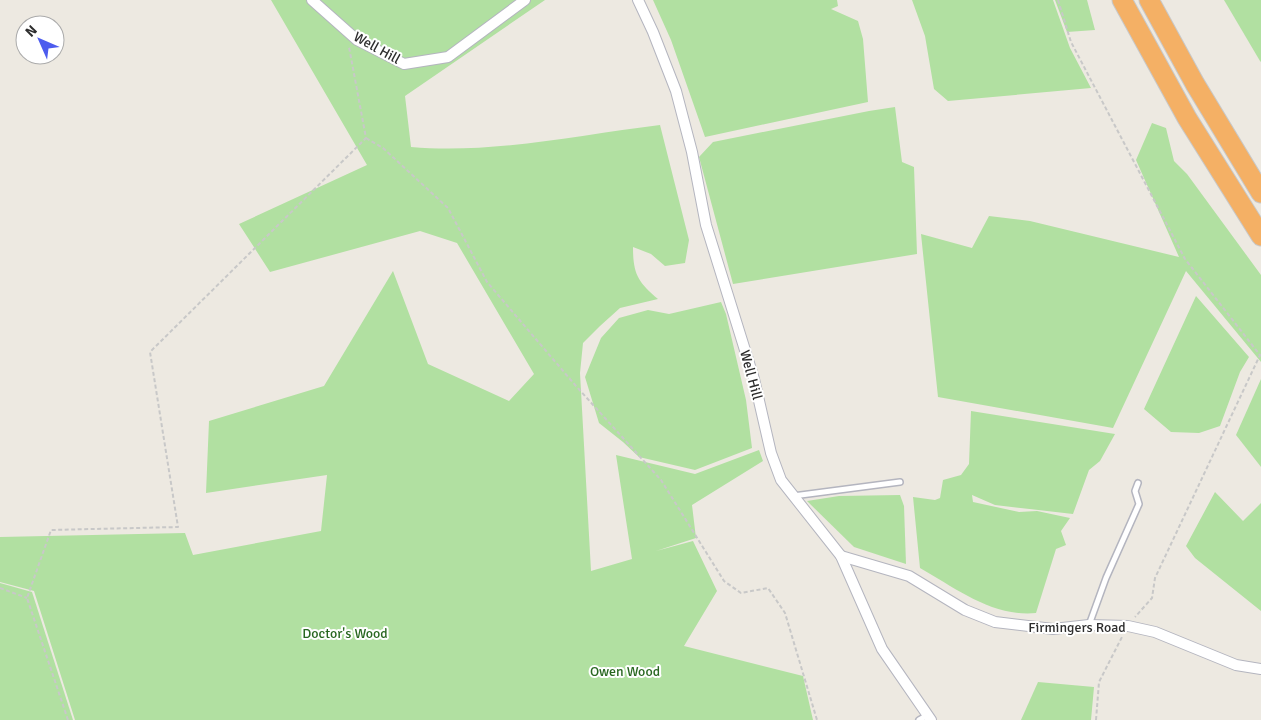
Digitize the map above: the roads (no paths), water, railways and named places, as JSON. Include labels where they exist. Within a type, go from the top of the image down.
[{"type":"highway","points":[[1122,0],[1187,118],[1261,236]]},
{"type":"highway","points":[[1149,0],[1194,84],[1261,193]]},
{"type":"street","name":"Well Hill","points":[[312,0],[358,40],[404,64],[448,57],[525,0]]},
{"type":"street","name":"Well Hill","points":[[638,0],[653,32],[676,91],[692,152],[706,225],[754,379],[770,453],[782,480],[793,496],[841,556],[882,649],[926,718]]},
{"type":"street","name":"Firmingers Road","points":[[841,556],[909,576],[965,610],[995,622],[1053,628],[1089,625],[1128,626],[1155,632],[1236,665],[1261,668]]},
{"type":"lane","points":[[793,496],[900,482]]},
{"type":"lane","points":[[1089,625],[1106,578],[1139,504],[1135,491],[1138,483]]},
{"type":"park label","name":"Doctor's Wood","points":[[345,633]]},
{"type":"park label","name":"Owen Wood","points":[[625,671]]}]
